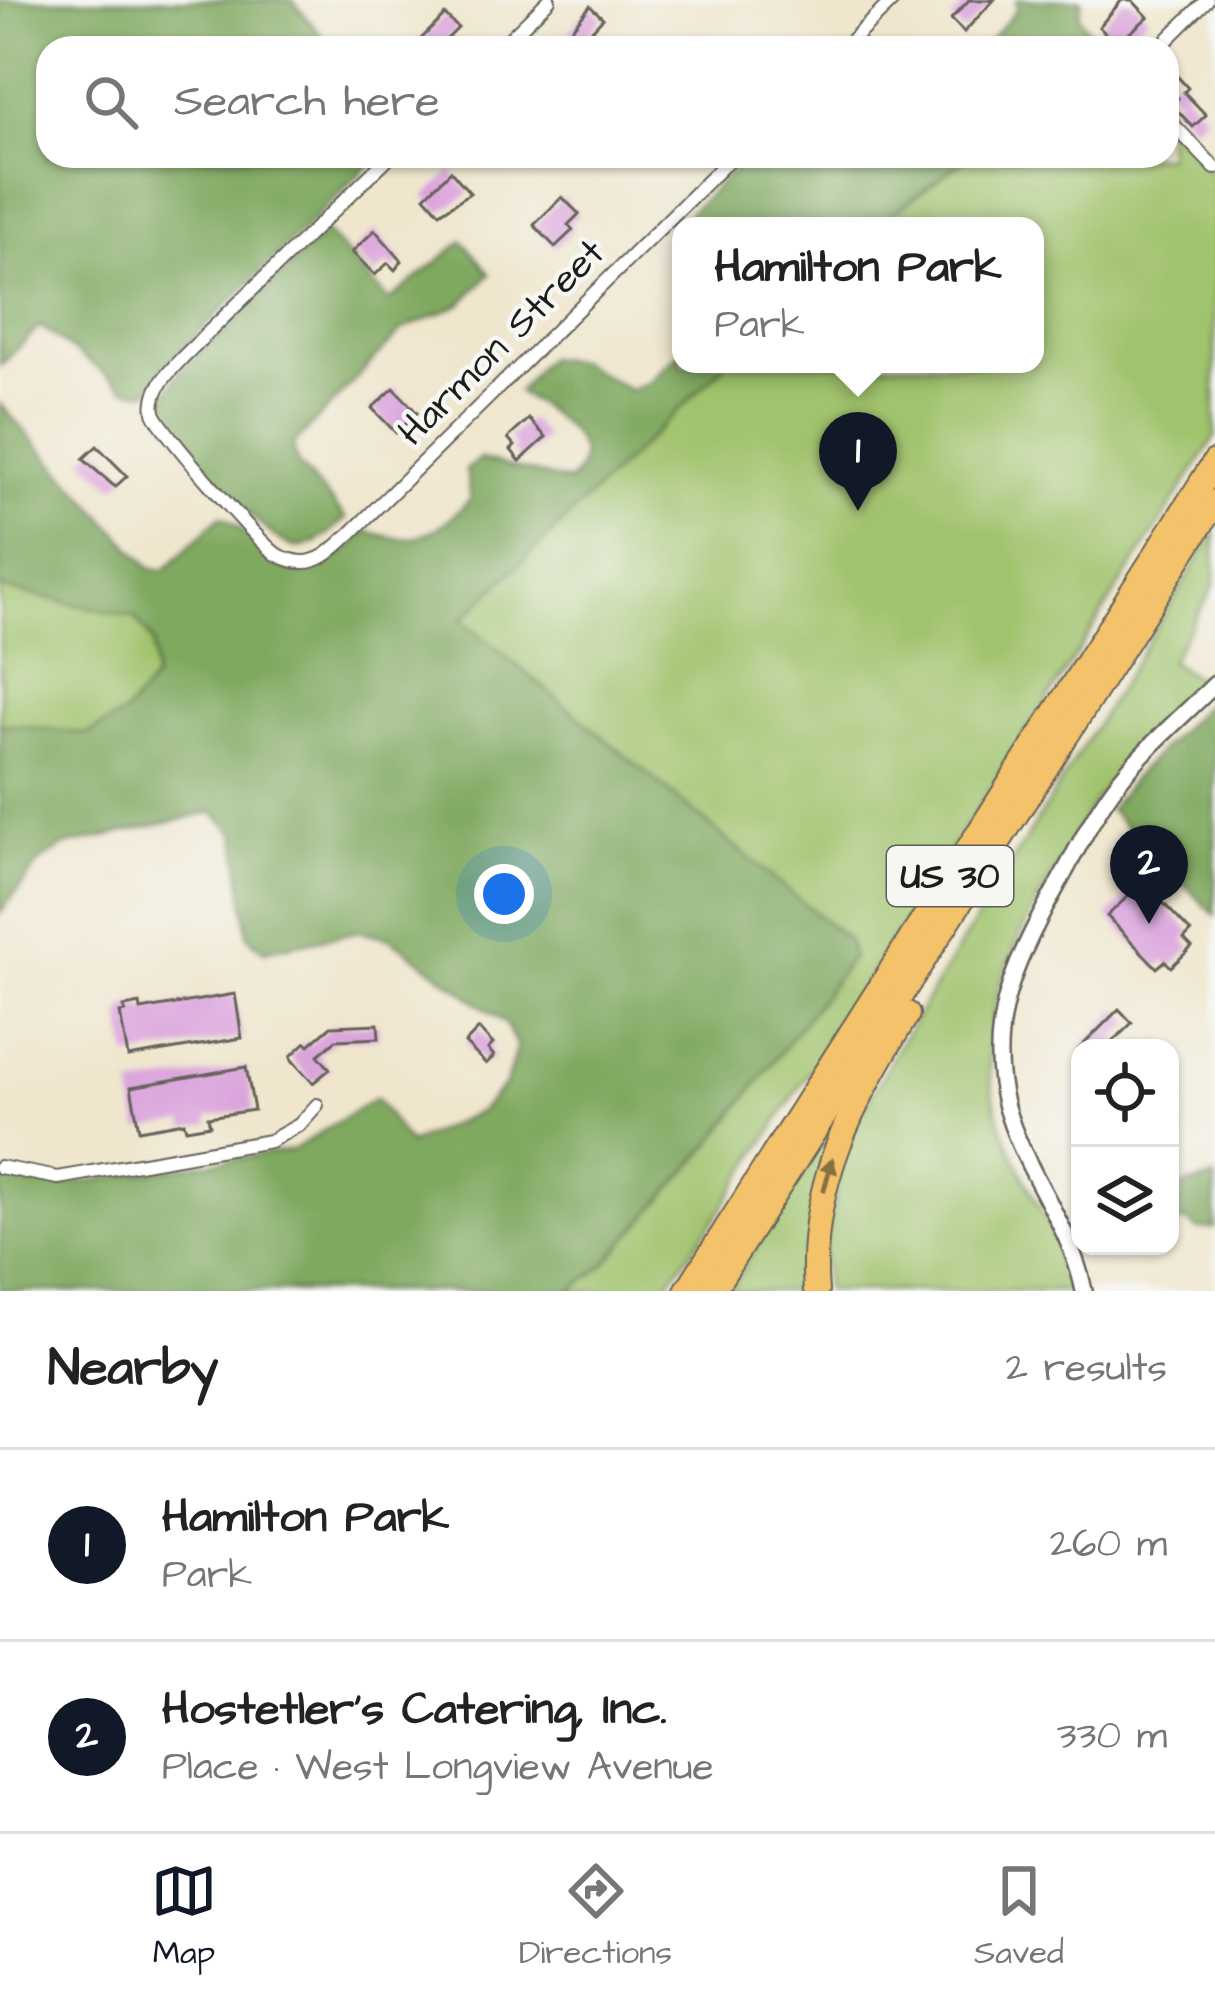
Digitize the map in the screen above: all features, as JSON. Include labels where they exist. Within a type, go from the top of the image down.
[{"type":"highway","name":"US 30","points":[[687,1291],[1215,462]]},
{"type":"highway","name":"US 30","points":[[712,1291],[1215,502]]},
{"type":"highway","points":[[816,1291],[817,1222],[828,1170],[845,1124],[884,1051],[1099,703],[1169,573]]},
{"type":"highway","points":[[675,1291],[689,1269],[724,1234]]},
{"type":"street","points":[[512,36],[549,0]]},
{"type":"street","points":[[856,36],[893,0]]},
{"type":"street","points":[[1171,36],[1208,0]]},
{"type":"street","points":[[1179,130],[1215,168]]},
{"type":"street","name":"Harmon Street","points":[[378,168],[184,356],[157,390],[153,409],[160,426],[276,554],[305,562],[326,555],[350,534],[722,168]]},
{"type":"street","points":[[1084,1291],[1075,1260],[1019,1144],[1005,1104],[998,1057],[1004,1000],[1025,944],[1105,801],[1134,764],[1215,684]]},
{"type":"street","points":[[0,1168],[58,1178],[270,1142],[299,1125],[317,1105]]},
{"type":"green space","points":[[0,0],[292,0],[322,36],[36,36],[36,168],[366,168],[176,355],[148,392],[126,389],[40,326],[0,366]]},
{"type":"green space","points":[[1016,0],[1082,0],[1079,16],[1092,36],[994,36],[1017,10]]},
{"type":"green space","points":[[1179,137],[1215,176],[1215,437],[715,1219],[662,1291],[570,1291],[604,1265],[715,1139],[852,957],[461,620],[717,373],[1044,373],[1044,217],[888,217],[953,168],[1179,168]]},
{"type":"green space","points":[[736,168],[953,168],[888,217],[688,214]]},
{"type":"green space","points":[[326,232],[389,301],[463,241],[490,274],[461,304],[402,330],[293,445],[297,463],[346,518],[318,541],[297,547],[268,531],[230,493],[166,421],[162,402],[180,371]]},
{"type":"green space","points":[[546,358],[577,361],[630,390],[647,384],[672,360],[672,373],[717,373],[462,620],[849,941],[852,957],[715,1139],[604,1265],[570,1291],[0,1291],[0,1174],[62,1185],[293,1150],[376,1098],[409,1144],[480,1111],[506,1084],[517,1046],[505,1023],[390,938],[359,931],[264,951],[248,937],[236,834],[213,812],[64,846],[40,862],[0,913],[0,724],[87,734],[125,714],[154,679],[153,642],[135,617],[0,588],[0,404],[151,569],[165,570],[221,516],[277,565],[305,571],[331,561],[367,531],[413,538],[446,522],[471,499],[466,470],[480,459],[569,482],[582,455],[578,442],[557,419],[518,392]]},
{"type":"green space","points":[[1215,532],[1215,584],[1170,661],[1204,683],[1131,755],[1094,801],[1012,953],[993,1011],[990,1074],[996,1107],[1075,1291],[825,1291],[824,1245],[847,1141],[897,1048]]},
{"type":"green space","points":[[0,588],[135,617],[153,642],[154,679],[125,714],[87,734],[0,724]]},
{"type":"green space","points":[[1215,695],[1215,915],[1109,810],[1136,775]]},
{"type":"green space","points":[[826,1138],[832,1141],[808,1291],[729,1291]]},
{"type":"green space","points":[[1215,1178],[1215,1228],[1198,1229],[1179,1222],[1179,1188]]},
{"type":"building","points":[[969,0],[994,0],[964,32],[951,19]]},
{"type":"building","points":[[1122,0],[1132,0],[1148,17],[1126,36],[1108,36],[1099,27]]},
{"type":"building","points":[[590,6],[603,18],[586,36],[569,32]]},
{"type":"building","points":[[445,15],[458,28],[450,36],[424,36]]},
{"type":"building","points":[[1179,78],[1188,88],[1184,92],[1206,115],[1193,127],[1179,112]]},
{"type":"building","points":[[451,171],[470,193],[440,213],[425,196]]},
{"type":"building","points":[[562,197],[579,214],[568,225],[573,230],[555,247],[534,225]]},
{"type":"building","points":[[375,230],[402,261],[395,270],[388,263],[375,275],[352,252]]},
{"type":"building","points":[[394,388],[417,413],[396,433],[372,408]]},
{"type":"building","points":[[529,419],[546,437],[520,461],[508,438]]},
{"type":"building","points":[[97,446],[127,476],[115,487],[83,459]]},
{"type":"building","points":[[1143,882],[1191,932],[1184,939],[1192,947],[1171,967],[1165,961],[1157,968],[1107,916]]},
{"type":"building","points":[[235,994],[242,1038],[128,1057],[120,1013],[125,1012],[124,1007],[140,1004],[141,1010]]},
{"type":"building","points":[[1119,1009],[1132,1023],[1115,1039],[1089,1039]]},
{"type":"building","points":[[378,1024],[379,1038],[336,1040],[318,1055],[330,1069],[313,1083],[292,1060],[306,1042],[309,1045],[331,1026]]},
{"type":"building","points":[[479,1029],[493,1044],[488,1049],[494,1056],[486,1064],[465,1043]]},
{"type":"building","points":[[246,1067],[254,1110],[208,1117],[210,1125],[186,1129],[184,1122],[139,1130],[131,1087]]},
{"type":"place","name":"Hamilton Park","points":[[858,511]]},
{"type":"place","name":"Hostetler's Catering, Inc.","points":[[1149,924]]}]
